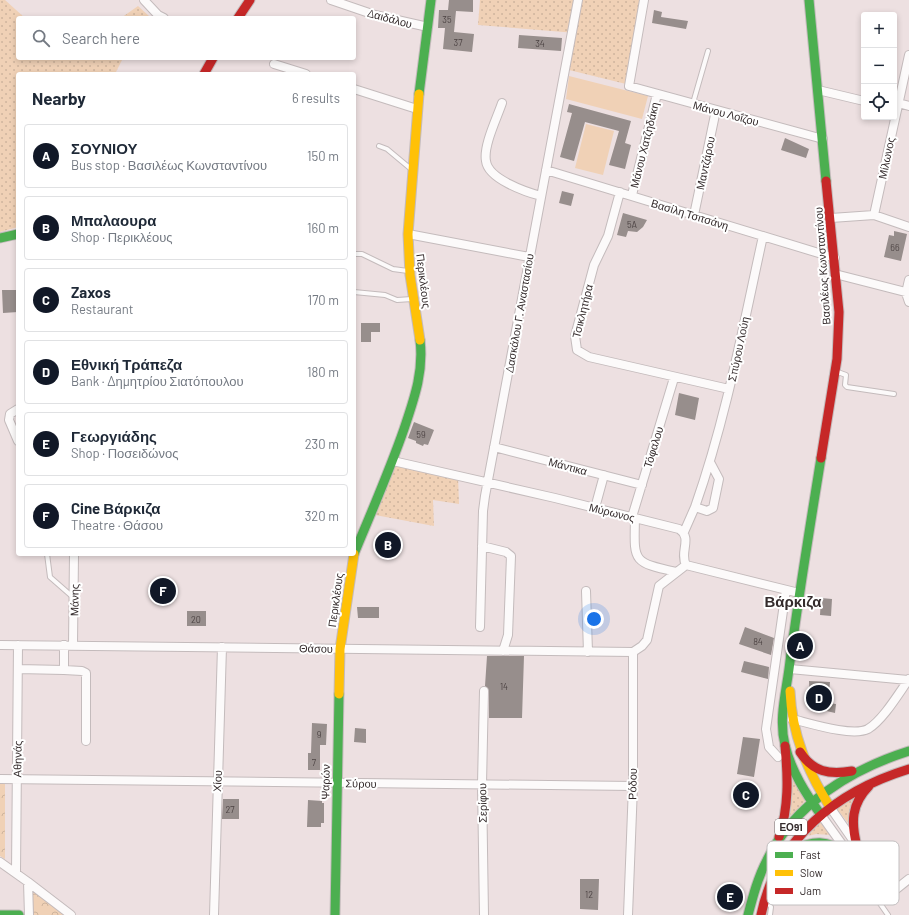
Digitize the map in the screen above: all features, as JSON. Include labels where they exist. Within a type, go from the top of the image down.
[{"type":"main road","points":[[239,16],[250,0]]},
{"type":"main road","name":"Περικλέους","points":[[356,549],[393,461],[418,386],[420,342],[409,271],[408,234],[417,108],[431,0]]},
{"type":"main road","name":"Βασιλέως Κωνσταντίνου","points":[[809,0],[839,312],[835,370],[799,593],[789,671],[783,702],[782,724],[785,746],[795,772],[812,803],[821,815]]},
{"type":"main road","points":[[205,72],[212,60]]},
{"type":"main road","points":[[0,238],[16,234]]},
{"type":"main road","name":"Περικλέους","points":[[340,649],[354,556]]},
{"type":"main road","name":"Ψαρών","points":[[335,915],[340,649]]},
{"type":"main road","name":"Βασιλέως Κωνσταντίνου","points":[[789,671],[792,719],[800,752],[822,795],[830,807]]},
{"type":"main road","points":[[777,841],[783,827],[787,804],[788,784],[785,746]]},
{"type":"main road","name":"ΕΟ91","points":[[781,841],[812,803],[846,777],[874,762],[909,751]]},
{"type":"main road","points":[[800,752],[810,766],[816,770],[830,774],[852,771],[874,762]]},
{"type":"main road","name":"ΕΟ91","points":[[796,841],[830,807],[854,791],[880,778],[909,769]]},
{"type":"main road","points":[[857,841],[853,825],[854,806],[862,791],[880,778]]},
{"type":"main road","name":"ΕΟ91","points":[[748,915],[759,880],[767,863]]},
{"type":"main road","name":"ΕΟ91","points":[[760,915],[767,894]]},
{"type":"main road","points":[[0,915],[19,915]]},
{"type":"street","points":[[144,0],[160,16]]},
{"type":"street","name":"Δαιδάλου","points":[[331,0],[375,15],[428,27]]},
{"type":"street","name":"Δασκάλου Γ. Αναστασίου","points":[[480,627],[483,511],[487,482],[578,0]]},
{"type":"street","name":"Μάνου Λοΐζου","points":[[644,0],[629,86],[823,139]]},
{"type":"street","name":"Μίλωνος","points":[[897,102],[909,56]]},
{"type":"street","points":[[274,64],[300,72]]},
{"type":"street","points":[[356,90],[417,108]]},
{"type":"street","points":[[818,90],[861,100]]},
{"type":"street","name":"Μάνου Χατζηδάκη","points":[[632,196],[657,94]]},
{"type":"street","points":[[502,102],[485,156],[487,165],[500,179],[516,188],[541,196]]},
{"type":"street","points":[[897,106],[909,106]]},
{"type":"street","name":"Μαντζάρου","points":[[694,215],[716,110]]},
{"type":"street","name":"Μίλωνος","points":[[874,215],[893,120]]},
{"type":"street","name":"Βασίλη Τσιτσάνη","points":[[546,170],[835,258]]},
{"type":"street","name":"Τσικλητήρα","points":[[620,192],[608,236],[594,265],[575,336],[575,346],[580,353],[589,357],[674,378],[729,389]]},
{"type":"street","points":[[831,218],[874,215],[909,227]]},
{"type":"street","points":[[408,234],[529,257]]},
{"type":"street","name":"Σπύρου Λούη","points":[[684,532],[695,507],[710,462],[729,389],[763,236]]},
{"type":"street","points":[[835,274],[907,293]]},
{"type":"street","points":[[909,280],[907,293],[909,302]]},
{"type":"street","name":"Τόφαλου","points":[[674,378],[633,518],[634,549],[637,557],[648,566],[676,572]]},
{"type":"street","points":[[16,410],[10,414],[9,420],[16,436]]},
{"type":"street","name":"Μάντικα","points":[[494,447],[642,485]]},
{"type":"street","name":"Μύρωνος","points":[[393,461],[595,508],[678,529],[684,532]]},
{"type":"street","points":[[695,507],[707,511],[713,508],[719,479],[710,462]]},
{"type":"street","points":[[595,508],[604,475]]},
{"type":"street","points":[[684,532],[687,538],[683,559],[686,565]]},
{"type":"street","points":[[482,546],[506,552],[511,556],[508,635],[503,651]]},
{"type":"street","name":"Μάνης","points":[[73,645],[74,556]]},
{"type":"street","points":[[633,652],[642,646],[647,640],[659,586],[686,565],[799,593]]},
{"type":"street","points":[[586,590],[588,652]]},
{"type":"street","points":[[778,757],[769,747],[766,729],[786,590]]},
{"type":"street","name":"Θάσου","points":[[0,644],[633,652]]},
{"type":"street","name":"Αθηνάς","points":[[16,873],[18,645]]},
{"type":"street","points":[[64,645],[64,670]]},
{"type":"street","name":"Χίου","points":[[214,915],[222,647]]},
{"type":"street","name":"Ρόδου","points":[[628,915],[633,786],[633,652]]},
{"type":"street","points":[[18,669],[82,671],[86,673],[86,741]]},
{"type":"street","points":[[789,671],[909,679],[896,699],[867,729],[854,732],[792,719]]},
{"type":"street","name":"Σερίφου","points":[[484,691],[482,784],[484,915]]},
{"type":"street","name":"Σύρου","points":[[0,779],[633,786]]},
{"type":"street","points":[[830,807],[854,841]]},
{"type":"street","points":[[821,815],[840,841]]},
{"type":"street","points":[[0,862],[72,915]]},
{"type":"street","points":[[899,887],[909,879]]},
{"type":"street","points":[[28,882],[29,915]]},
{"type":"lane","points":[[693,104],[708,51]]},
{"type":"lane","points":[[379,146],[387,149],[412,170]]},
{"type":"lane","points":[[356,254],[362,254],[393,268],[409,271]]},
{"type":"lane","points":[[356,292],[385,295],[398,300],[413,298]]},
{"type":"lane","points":[[835,370],[846,375],[845,385],[847,388],[894,394]]},
{"type":"lane","points":[[47,556],[50,577],[74,598]]},
{"type":"lane","points":[[770,905],[772,907],[770,915]]},
{"type":"lane","points":[[884,905],[888,915]]},
{"type":"green space","points":[[0,0],[5,0],[23,16],[16,16],[16,60],[122,60],[116,72],[16,72],[16,228],[0,232]]},
{"type":"green space","points":[[480,0],[640,0],[626,84],[569,70],[576,33],[478,25]]},
{"type":"green space","points":[[138,6],[149,16],[124,16]]},
{"type":"green space","points":[[569,76],[648,96],[642,119],[566,99]]},
{"type":"green space","points":[[586,124],[614,131],[603,175],[575,168]]},
{"type":"green space","points":[[397,460],[458,476],[459,504],[433,500],[434,526],[375,515]]},
{"type":"green space","points":[[793,777],[805,801],[790,818]]},
{"type":"green space","points":[[0,784],[5,784],[5,859],[0,856]]},
{"type":"green space","points":[[858,793],[848,823],[837,809]]},
{"type":"green space","points":[[821,822],[831,835],[816,834],[808,836]]},
{"type":"green space","points":[[28,882],[71,915],[29,915]]},
{"type":"building","points":[[449,0],[473,0],[473,12],[456,11],[454,32],[474,34],[472,52],[443,49],[445,28],[438,28],[439,10],[448,10]]},
{"type":"building","points":[[654,10],[662,12],[661,17],[688,21],[686,29],[652,23]]},
{"type":"building","points":[[519,35],[562,38],[561,51],[518,48]]},
{"type":"building","points":[[569,104],[631,121],[625,143],[631,145],[625,169],[609,165],[619,131],[585,122],[574,161],[560,157],[572,113],[567,112]]},
{"type":"building","points":[[785,138],[809,149],[806,158],[781,150]]},
{"type":"building","points":[[562,191],[574,194],[571,206],[559,203]]},
{"type":"building","points":[[623,213],[647,220],[643,227],[637,232],[628,231],[626,237],[617,235]]},
{"type":"building","points":[[894,231],[907,234],[901,261],[884,257],[889,235],[894,236]]},
{"type":"building","points":[[2,290],[16,290],[16,312],[3,313]]},
{"type":"building","points":[[361,323],[380,323],[380,332],[371,332],[371,342],[361,342]]},
{"type":"building","points":[[679,393],[699,398],[695,420],[675,415]]},
{"type":"building","points":[[414,422],[434,430],[428,445],[424,444],[423,446],[408,438]]},
{"type":"building","points":[[821,598],[832,599],[831,616],[820,615]]},
{"type":"building","points":[[357,607],[379,607],[379,618],[358,618]]},
{"type":"building","points":[[187,611],[206,611],[206,626],[187,626]]},
{"type":"building","points":[[745,627],[774,638],[771,655],[739,644]]},
{"type":"building","points":[[487,656],[524,656],[522,718],[489,718],[489,691],[485,686]]},
{"type":"building","points":[[744,661],[769,667],[768,679],[741,672]]},
{"type":"building","points":[[809,681],[830,682],[828,703],[836,704],[835,713],[814,708],[810,700]]},
{"type":"building","points":[[312,723],[327,724],[326,745],[320,745],[320,770],[308,770],[308,753],[311,753]]},
{"type":"building","points":[[355,728],[366,729],[366,743],[354,742]]},
{"type":"building","points":[[743,737],[760,739],[754,777],[737,774]]},
{"type":"building","points":[[223,799],[239,799],[239,819],[222,819]]},
{"type":"building","points":[[308,800],[322,801],[322,803],[324,803],[324,823],[321,823],[321,827],[307,827]]},
{"type":"building","points":[[580,879],[599,879],[598,910],[580,909]]},
{"type":"traffic: fast","points":[[419,94],[431,0]]},
{"type":"traffic: fast","points":[[809,0],[826,181]]},
{"type":"traffic: fast","points":[[0,238],[16,234]]},
{"type":"traffic: fast","points":[[356,549],[392,461],[411,407],[421,363],[420,340]]},
{"type":"traffic: fast","points":[[821,458],[797,610],[782,724],[785,745],[791,764],[821,815]]},
{"type":"traffic: fast","points":[[335,915],[339,694]]},
{"type":"traffic: fast","points":[[778,841],[793,822],[827,791],[867,768],[909,751]]},
{"type":"traffic: fast","points":[[748,915],[756,887],[767,860]]},
{"type":"traffic: fast","points":[[0,915],[19,915]]},
{"type":"traffic: slow","points":[[419,94],[408,234],[410,275],[420,340]]},
{"type":"traffic: slow","points":[[339,694],[340,649],[354,556]]},
{"type":"traffic: slow","points":[[790,691],[791,707],[797,737],[802,752],[814,779],[830,807]]},
{"type":"traffic: jam","points":[[239,16],[250,0]]},
{"type":"traffic: jam","points":[[205,72],[212,60]]},
{"type":"traffic: jam","points":[[821,458],[837,359],[839,312],[826,181]]},
{"type":"traffic: jam","points":[[779,837],[785,814],[787,792],[785,746]]},
{"type":"traffic: jam","points":[[800,752],[805,759],[816,768],[836,773],[852,771]]},
{"type":"traffic: jam","points":[[796,841],[814,821],[858,790],[883,778],[909,769]]},
{"type":"traffic: jam","points":[[856,841],[853,822],[854,814],[859,800],[869,786]]},
{"type":"traffic: jam","points":[[761,915],[767,895]]},
{"type":"place","name":"Μπαλαουρα","points":[[388,545]]},
{"type":"place","name":"Cine Βάρκιζα","points":[[163,591]]},
{"type":"place","name":"ΣΟΥΝΙΟΥ","points":[[800,646]]},
{"type":"place","name":"Εθνική Τράπεζα","points":[[819,698]]},
{"type":"place","name":"Zaxos","points":[[746,795]]},
{"type":"place","name":"Γεωργιάδης","points":[[730,897]]},
{"type":"district","name":"Βάρκιζα","points":[[793,601]]}]
